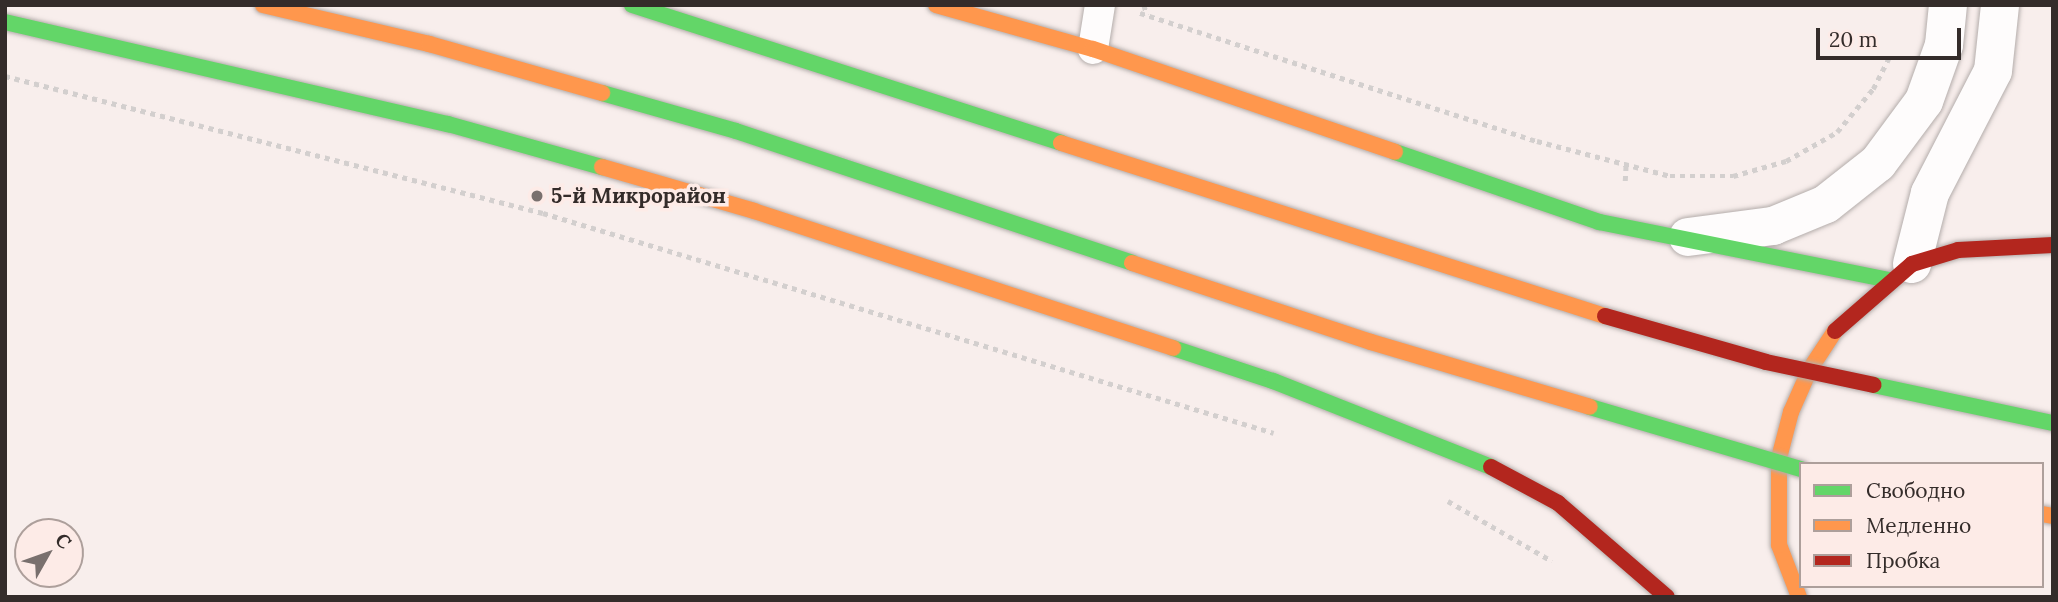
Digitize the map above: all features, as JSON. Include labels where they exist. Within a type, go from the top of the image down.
[{"type":"main road","points":[[262,5],[429,44],[736,131],[1371,342],[1799,468]]},
{"type":"main road","points":[[632,5],[1561,304],[1766,362],[2053,422]]},
{"type":"main road","points":[[936,5],[1093,49],[1599,222],[1901,272]]},
{"type":"main road","points":[[5,22],[524,145],[754,211],[1273,381],[1499,470],[1558,503],[1667,597]]},
{"type":"main road","points":[[1799,597],[1779,545],[1780,458],[1791,412],[1810,369],[1836,330],[1901,272],[1958,250],[2053,245]]},
{"type":"street","points":[[1683,238],[1773,226],[1826,204],[1878,163],[1924,101],[1944,46],[1948,5]]},
{"type":"street","points":[[1901,272],[1930,193],[1993,71],[2000,5]]},
{"type":"lane","points":[[1093,49],[1113,7]]},
{"type":"path","points":[[1144,5],[1148,16]]},
{"type":"path","points":[[1113,7],[1537,141],[1670,176],[1733,176],[1786,161],[1837,132],[1874,89],[1890,55]]},
{"type":"path","points":[[5,76],[542,212],[1285,436]]},
{"type":"path","points":[[1437,495],[1564,568]]},
{"type":"traffic: fast","points":[[632,5],[1061,143]]},
{"type":"traffic: fast","points":[[5,22],[448,124],[602,167]]},
{"type":"traffic: fast","points":[[602,93],[736,131],[1132,263]]},
{"type":"traffic: fast","points":[[1395,152],[1599,222],[1890,280]]},
{"type":"traffic: fast","points":[[1173,348],[1273,381],[1491,467]]},
{"type":"traffic: fast","points":[[1874,385],[2053,423]]},
{"type":"traffic: fast","points":[[1590,407],[1799,468]]},
{"type":"traffic: slow","points":[[263,5],[429,44],[602,93]]},
{"type":"traffic: slow","points":[[936,5],[1093,49],[1395,152]]},
{"type":"traffic: slow","points":[[1061,143],[1605,316]]},
{"type":"traffic: slow","points":[[602,167],[754,211],[1173,348]]},
{"type":"traffic: slow","points":[[1132,263],[1371,342],[1590,407]]},
{"type":"traffic: slow","points":[[1799,597],[1779,545],[1779,458],[1791,412],[1810,369],[1835,331]]},
{"type":"traffic: slow","points":[[2044,514],[2053,516]]},
{"type":"traffic: jam","points":[[1835,331],[1912,264],[1958,250],[2053,245]]},
{"type":"traffic: jam","points":[[1605,316],[1766,362],[1874,385]]},
{"type":"traffic: jam","points":[[1491,467],[1558,503],[1667,597]]},
{"type":"place","name":"5-й Микрорайон","points":[[537,196]]}]
